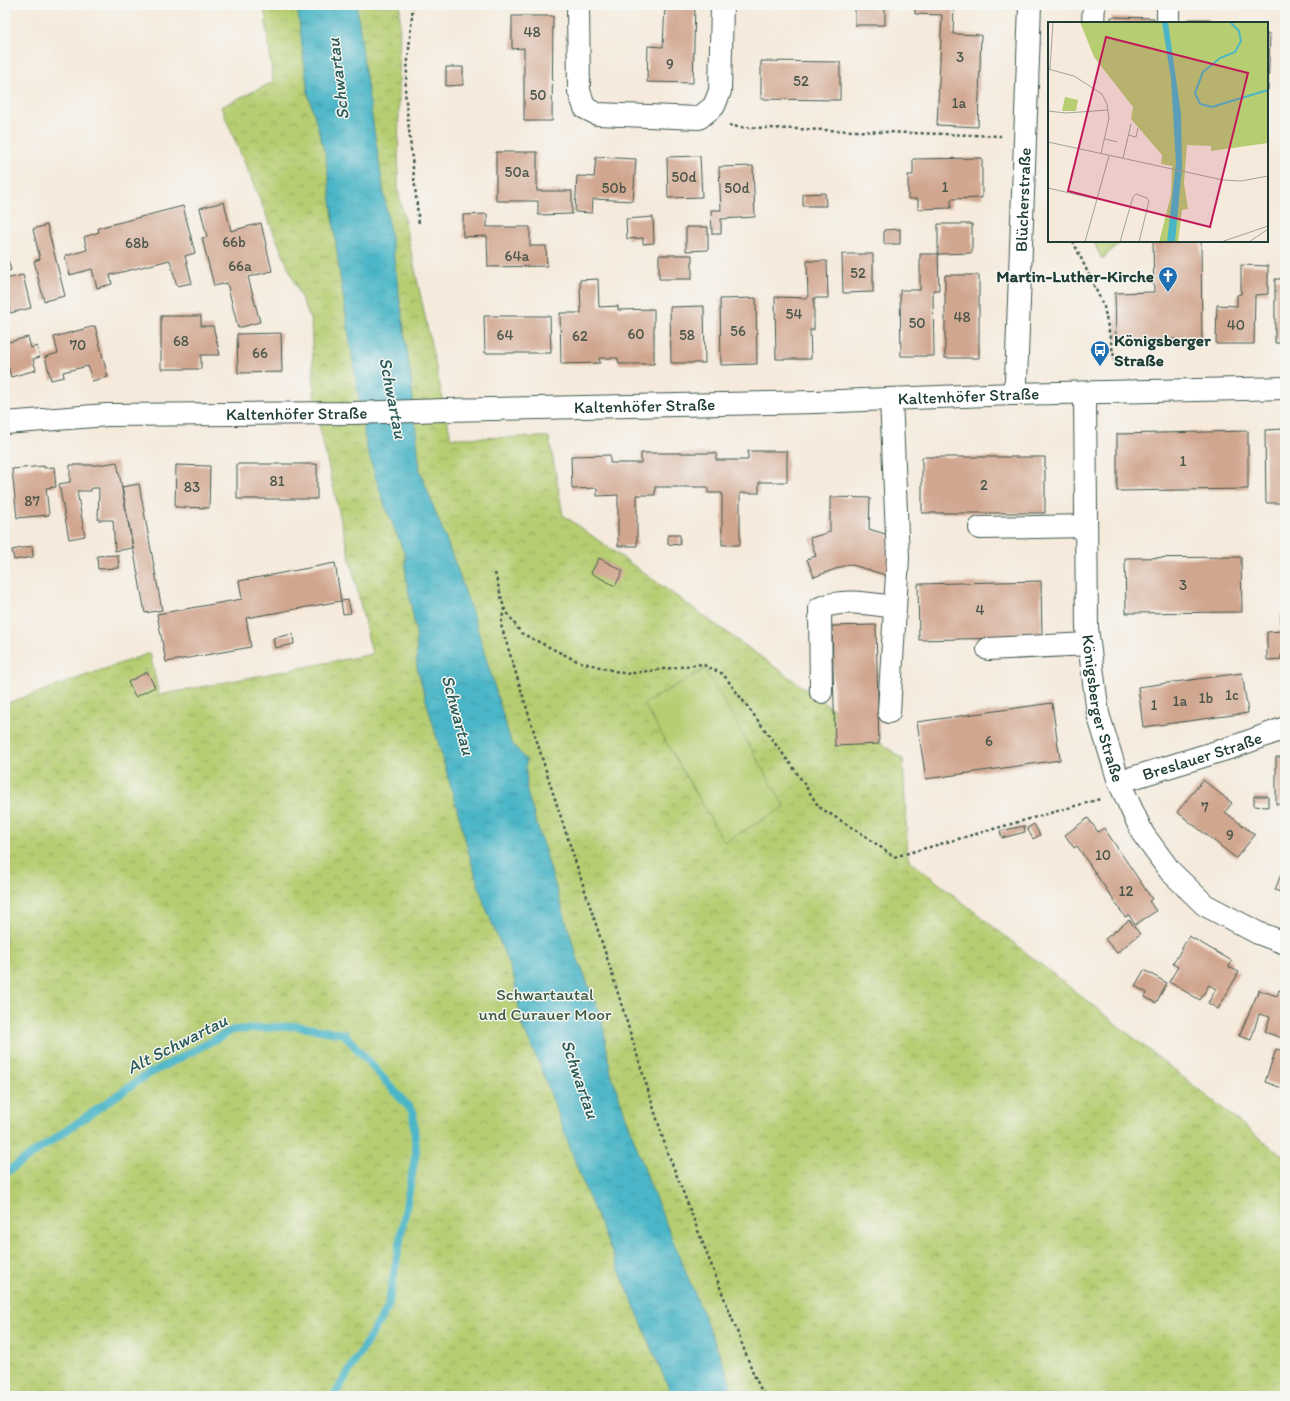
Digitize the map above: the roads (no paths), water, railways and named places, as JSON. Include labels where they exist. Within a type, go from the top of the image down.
[{"type":"street","points":[[578,5],[580,91],[585,108],[597,114],[699,118],[714,106],[720,91],[722,5]]},
{"type":"street","name":"Blücherstraße","points":[[1012,394],[1016,381],[1030,5]]},
{"type":"street","points":[[1093,22],[1094,5]]},
{"type":"street","points":[[1168,5],[1168,22]]},
{"type":"street","name":"Kaltenhöfer Straße","points":[[5,423],[107,415],[353,413],[807,402],[1120,391],[1285,388]]},
{"type":"street","name":"Königsberger Straße","points":[[1085,393],[1087,628],[1098,714],[1119,782],[1143,834],[1170,871],[1205,905],[1285,944]]},
{"type":"street","points":[[889,712],[898,557],[891,399]]},
{"type":"street","points":[[980,528],[1086,526]]},
{"type":"street","points":[[821,692],[820,608],[830,603],[860,602],[895,607]]},
{"type":"street","points":[[988,649],[1089,644]]},
{"type":"street","name":"Breslauer Straße","points":[[1119,782],[1236,746],[1285,728]]},
{"type":"water","name":"Schwartau","points":[[297,5],[357,5],[364,65],[411,379],[420,471],[458,571],[476,624],[511,742],[526,760],[527,792],[576,954],[602,1020],[611,1074],[649,1182],[726,1370],[734,1396],[672,1396],[584,1186],[539,1062],[522,1026],[514,978],[484,903],[417,668],[416,633],[406,576],[405,555],[382,498],[366,445],[339,270],[326,157],[308,93]]},
{"type":"waterway","name":"Alt Schwartau","points":[[5,1173],[145,1076],[233,1030],[295,1026],[344,1034],[413,1112],[416,1152],[388,1307],[334,1396]]},
{"type":"place","name":"Martin-Luther-Kirche","points":[[1168,293]]},
{"type":"place","name":"Königsberger Straße","points":[[1100,367]]},
{"type":"park label","name":"Schwartautal und Curauer Moor","points":[[545,1004]]}]
